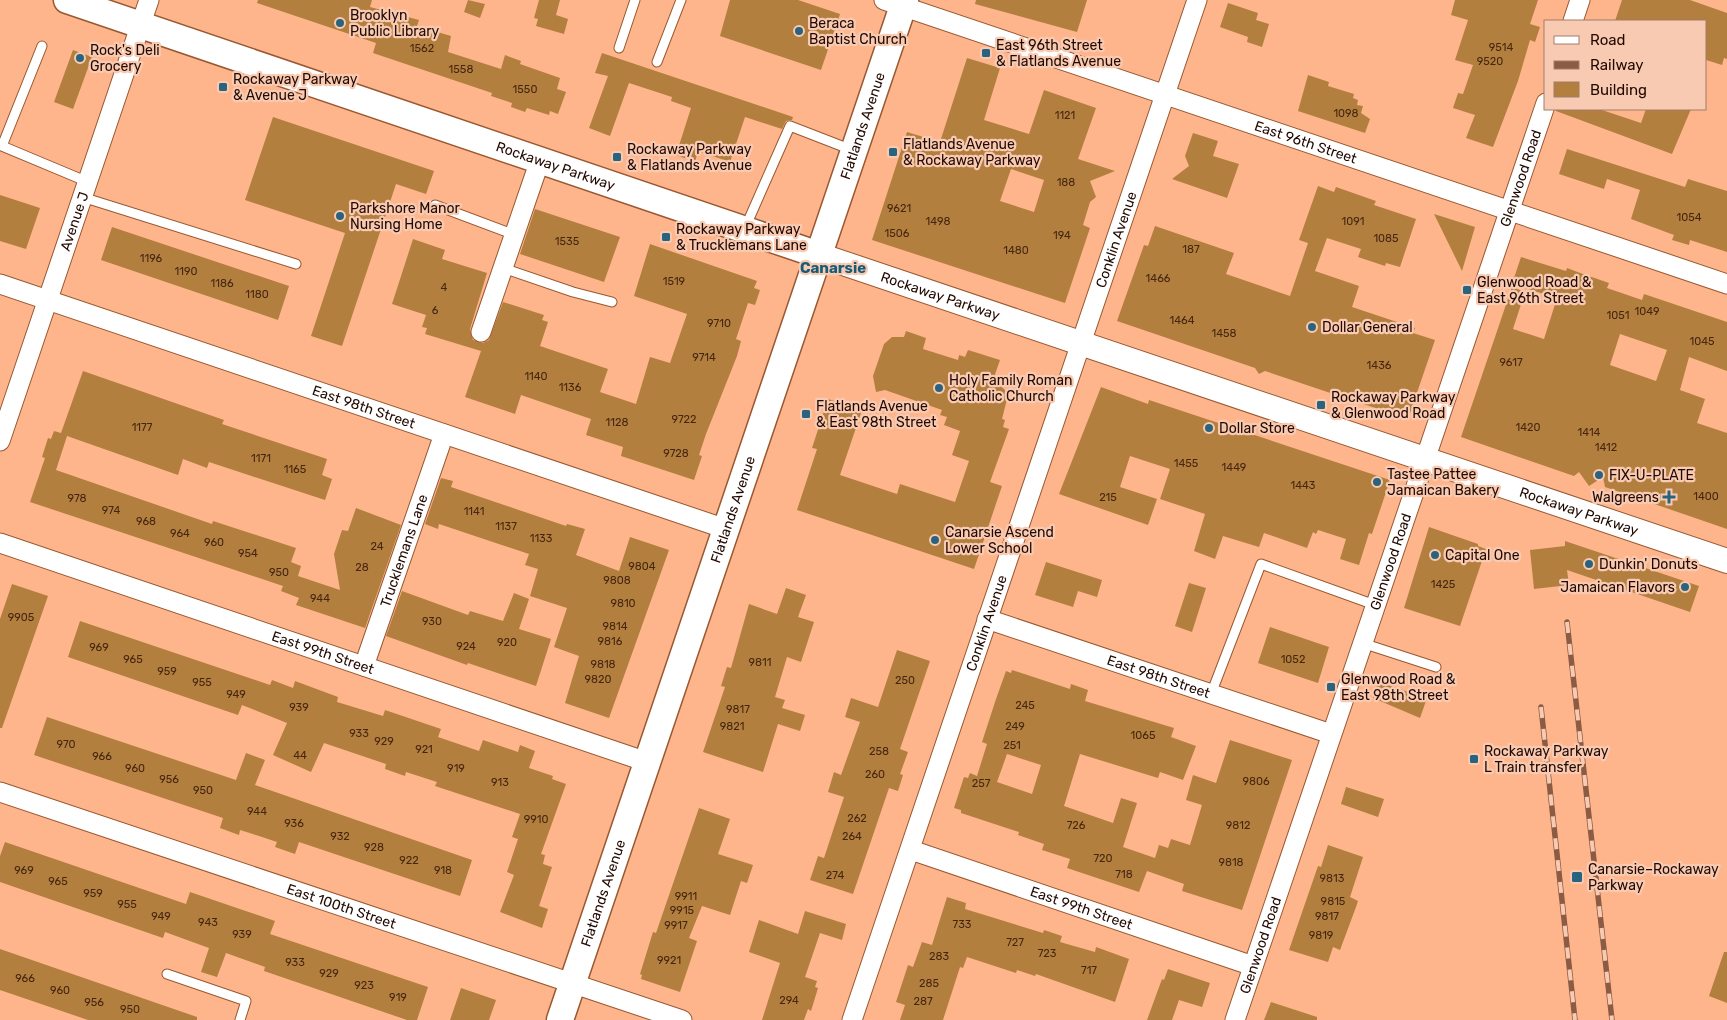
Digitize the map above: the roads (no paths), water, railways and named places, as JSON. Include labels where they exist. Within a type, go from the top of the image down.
[{"type":"main road","name":"Rockaway Parkway","points":[[67,0],[819,255]]},
{"type":"main road","name":"Flatlands Avenue","points":[[560,1020],[854,151],[897,2]]},
{"type":"street","name":"Avenue J","points":[[0,442],[149,0]]},
{"type":"street","name":"Conklin Avenue","points":[[852,1020],[1197,0]]},
{"type":"street","points":[[1573,20],[1580,0]]},
{"type":"street","name":"East 96th Street","points":[[897,2],[1164,95],[1727,284]]},
{"type":"street","name":"Glenwood Road","points":[[1235,1020],[1544,108]]},
{"type":"street","points":[[481,332],[540,160]]},
{"type":"street","name":"Rockaway Parkway","points":[[819,255],[1727,560]]},
{"type":"street","name":"East 98th Street","points":[[0,284],[726,529]]},
{"type":"street","name":"Trucklemans Lane","points":[[364,666],[444,434]]},
{"type":"street","name":"East 99th Street","points":[[0,543],[647,762]]},
{"type":"street","name":"East 98th Street","points":[[987,619],[1331,734]]},
{"type":"street","name":"East 100th Street","points":[[0,792],[682,1020]]},
{"type":"street","name":"East 99th Street","points":[[910,850],[1253,966]]},
{"type":"lane","points":[[619,48],[635,0]]},
{"type":"lane","points":[[657,62],[681,0]]},
{"type":"lane","points":[[42,46],[2,146],[85,189],[296,264]]},
{"type":"lane","points":[[744,230],[790,126],[854,151]]},
{"type":"lane","points":[[435,205],[515,235]]},
{"type":"lane","points":[[503,268],[573,292],[612,302]]},
{"type":"lane","points":[[1211,694],[1260,564],[1375,605]]},
{"type":"lane","points":[[1362,643],[1436,667]]},
{"type":"lane","points":[[167,974],[246,1001],[240,1020]]},
{"type":"railway","points":[[1567,622],[1612,1020]]},
{"type":"railway","points":[[1541,707],[1575,1020]]},
{"type":"place","name":"Brooklyn Public Library","points":[[340,23]]},
{"type":"place","name":"Beraca Baptist Church","points":[[799,31]]},
{"type":"place","name":"East 96th Street & Flatlands Avenue","points":[[986,53]]},
{"type":"place","name":"Rock's Deli Grocery","points":[[80,58]]},
{"type":"place","name":"Rockaway Parkway & Avenue J","points":[[223,87]]},
{"type":"place","name":"Flatlands Avenue & Rockaway Parkway","points":[[893,152]]},
{"type":"place","name":"Rockaway Parkway & Flatlands Avenue","points":[[617,157]]},
{"type":"place","name":"Parkshore Manor Nursing Home","points":[[340,216]]},
{"type":"place","name":"Rockaway Parkway & Trucklemans Lane","points":[[666,237]]},
{"type":"place","name":"Glenwood Road & East 96th Street","points":[[1467,290]]},
{"type":"place","name":"Dollar General","points":[[1312,327]]},
{"type":"place","name":"Holy Family Roman Catholic Church","points":[[939,388]]},
{"type":"place","name":"Rockaway Parkway & Glenwood Road","points":[[1321,405]]},
{"type":"place","name":"Flatlands Avenue & East 98th Street","points":[[806,414]]},
{"type":"place","name":"Dollar Store","points":[[1209,428]]},
{"type":"place","name":"FIX-U-PLATE","points":[[1599,475]]},
{"type":"place","name":"Tastee Pattee Jamaican Bakery","points":[[1377,482]]},
{"type":"place","name":"Walgreens","points":[[1669,497]]},
{"type":"place","name":"Canarsie Ascend Lower School","points":[[935,540]]},
{"type":"place","name":"Capital One","points":[[1435,555]]},
{"type":"place","name":"Dunkin' Donuts","points":[[1589,564]]},
{"type":"place","name":"Jamaican Flavors","points":[[1685,587]]},
{"type":"place","name":"Glenwood Road & East 98th Street","points":[[1331,687]]},
{"type":"place","name":"Rockaway Parkway L Train transfer","points":[[1474,759]]},
{"type":"place","name":"Canarsie–Rockaway Parkway","points":[[1577,877]]},
{"type":"district","name":"Canarsie","points":[[833,268]]}]
